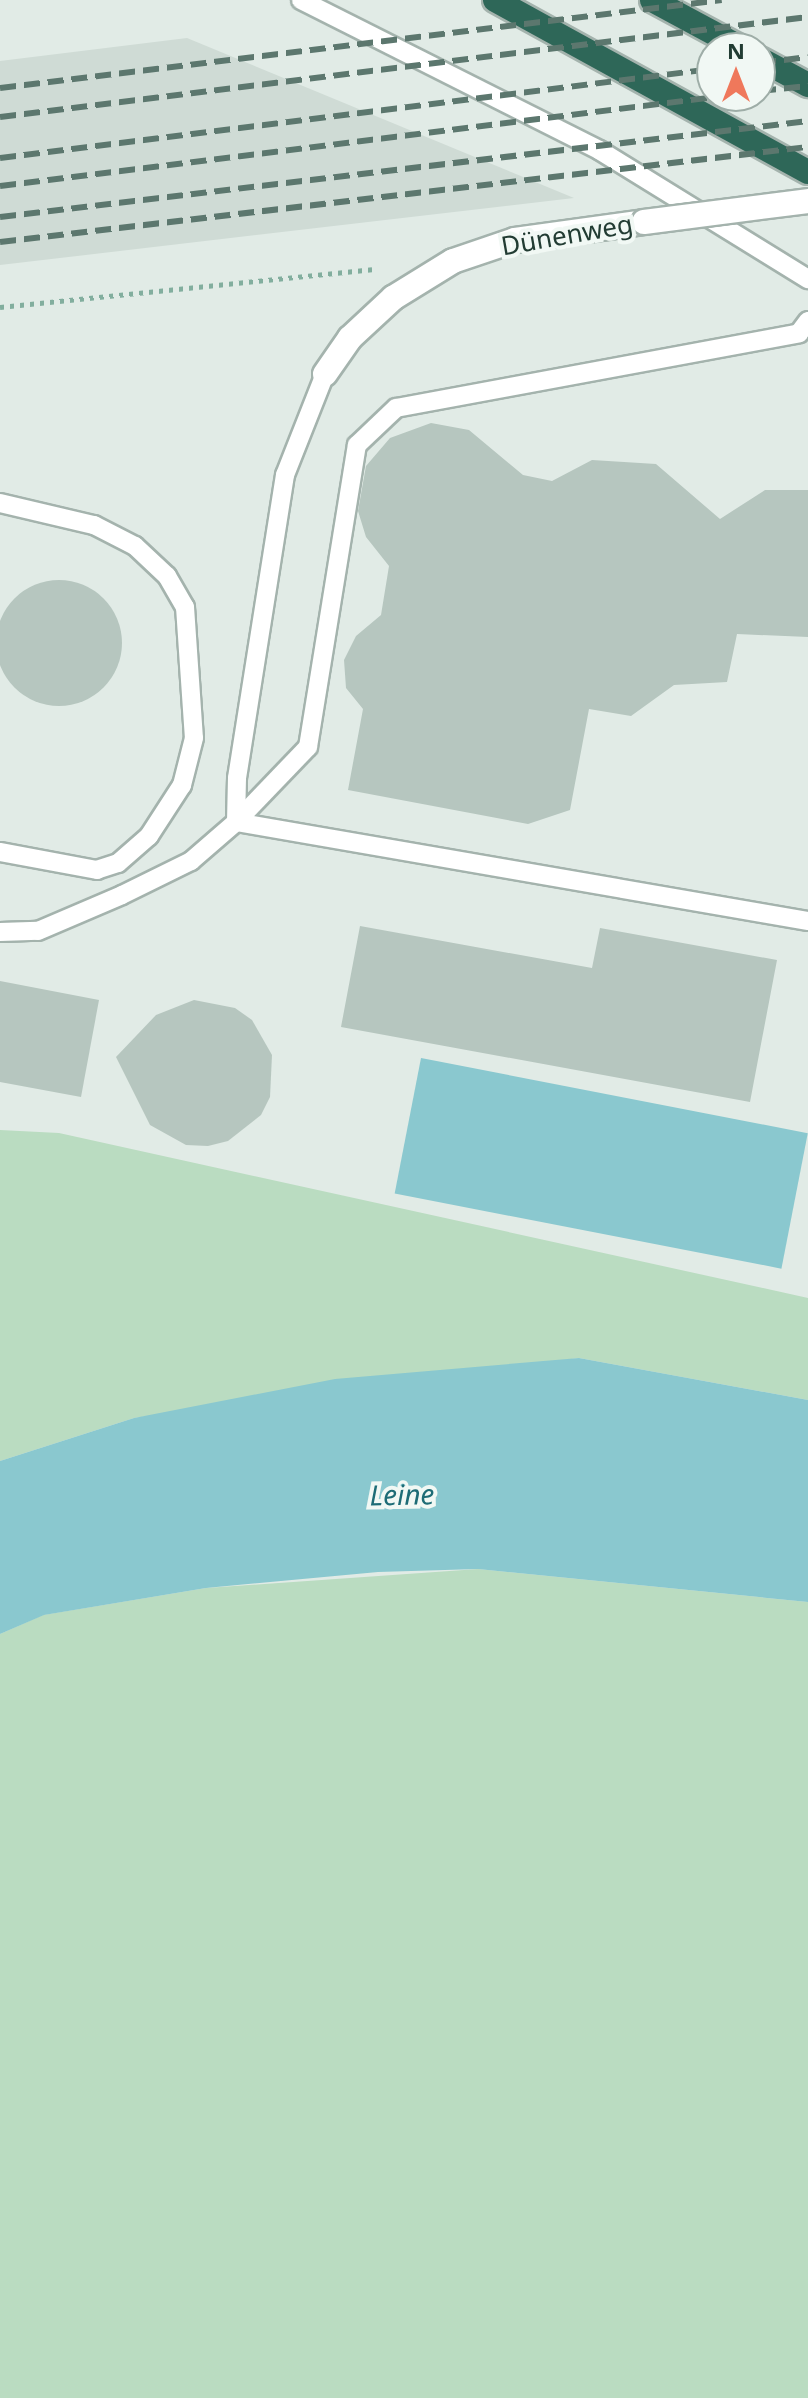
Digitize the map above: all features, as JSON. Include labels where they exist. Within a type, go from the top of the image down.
[{"type":"highway","points":[[495,0],[808,172]]},
{"type":"highway","points":[[652,0],[711,32]]},
{"type":"highway","points":[[776,68],[808,85]]},
{"type":"street","name":"Dünenweg","points":[[325,374],[350,338],[393,298],[453,261],[515,240],[808,201]]},
{"type":"lane","points":[[301,0],[599,150],[808,279]]},
{"type":"lane","points":[[0,932],[38,931],[191,861],[236,822],[308,747],[357,445],[396,408],[799,333],[808,321]]},
{"type":"lane","points":[[236,822],[263,593],[285,475],[325,374]]},
{"type":"lane","points":[[0,503],[94,525],[135,546],[167,576],[185,607],[194,738],[182,785],[149,836],[118,863],[97,870],[0,852]]},
{"type":"lane","points":[[236,822],[808,921]]},
{"type":"lane","points":[[97,870],[106,902]]},
{"type":"path","points":[[0,307],[391,268]]},
{"type":"shaded area","points":[[187,38],[574,198],[0,265],[0,61]]},
{"type":"green space","points":[[0,1130],[59,1133],[808,1298],[808,1400],[579,1358],[134,1418],[0,1461]]},
{"type":"green space","points":[[478,1569],[808,1602],[808,2398],[0,2398],[0,1634],[43,1615],[206,1588]]},
{"type":"water","points":[[421,1058],[808,1133],[781,1269],[395,1193]]},
{"type":"water","name":"Leine","points":[[579,1358],[808,1400],[808,1602],[478,1569],[378,1572],[206,1588],[44,1615],[0,1634],[0,1461],[134,1418],[335,1379]]},
{"type":"building","points":[[431,423],[469,430],[523,475],[552,481],[592,460],[656,464],[720,519],[765,490],[808,490],[808,637],[737,634],[727,682],[674,685],[631,716],[589,709],[570,810],[528,824],[348,790],[363,709],[346,688],[344,660],[356,636],[381,615],[389,566],[366,537],[358,511],[366,466],[390,438]]},
{"type":"building","points":[[59,580],[83,585],[104,598],[117,619],[122,643],[117,667],[104,688],[83,701],[59,706],[35,701],[14,688],[1,667],[-4,643],[1,619],[14,598],[35,585]]},
{"type":"building","points":[[360,926],[592,968],[600,928],[777,960],[750,1102],[341,1027]]},
{"type":"building","points":[[0,981],[99,1000],[81,1097],[0,1082]]},
{"type":"building","points":[[194,1000],[235,1008],[252,1020],[272,1055],[270,1097],[261,1115],[228,1141],[208,1146],[186,1145],[150,1125],[116,1057],[156,1015]]},
{"type":"railway","points":[[0,88],[722,0]]},
{"type":"railway","points":[[0,117],[808,17]]},
{"type":"railway","points":[[776,61],[808,57]]},
{"type":"railway","points":[[0,158],[696,71]]},
{"type":"railway","points":[[776,89],[808,86]]},
{"type":"railway","points":[[0,186],[696,99]]},
{"type":"railway","points":[[0,217],[808,121]]},
{"type":"railway","points":[[0,242],[808,147]]}]
